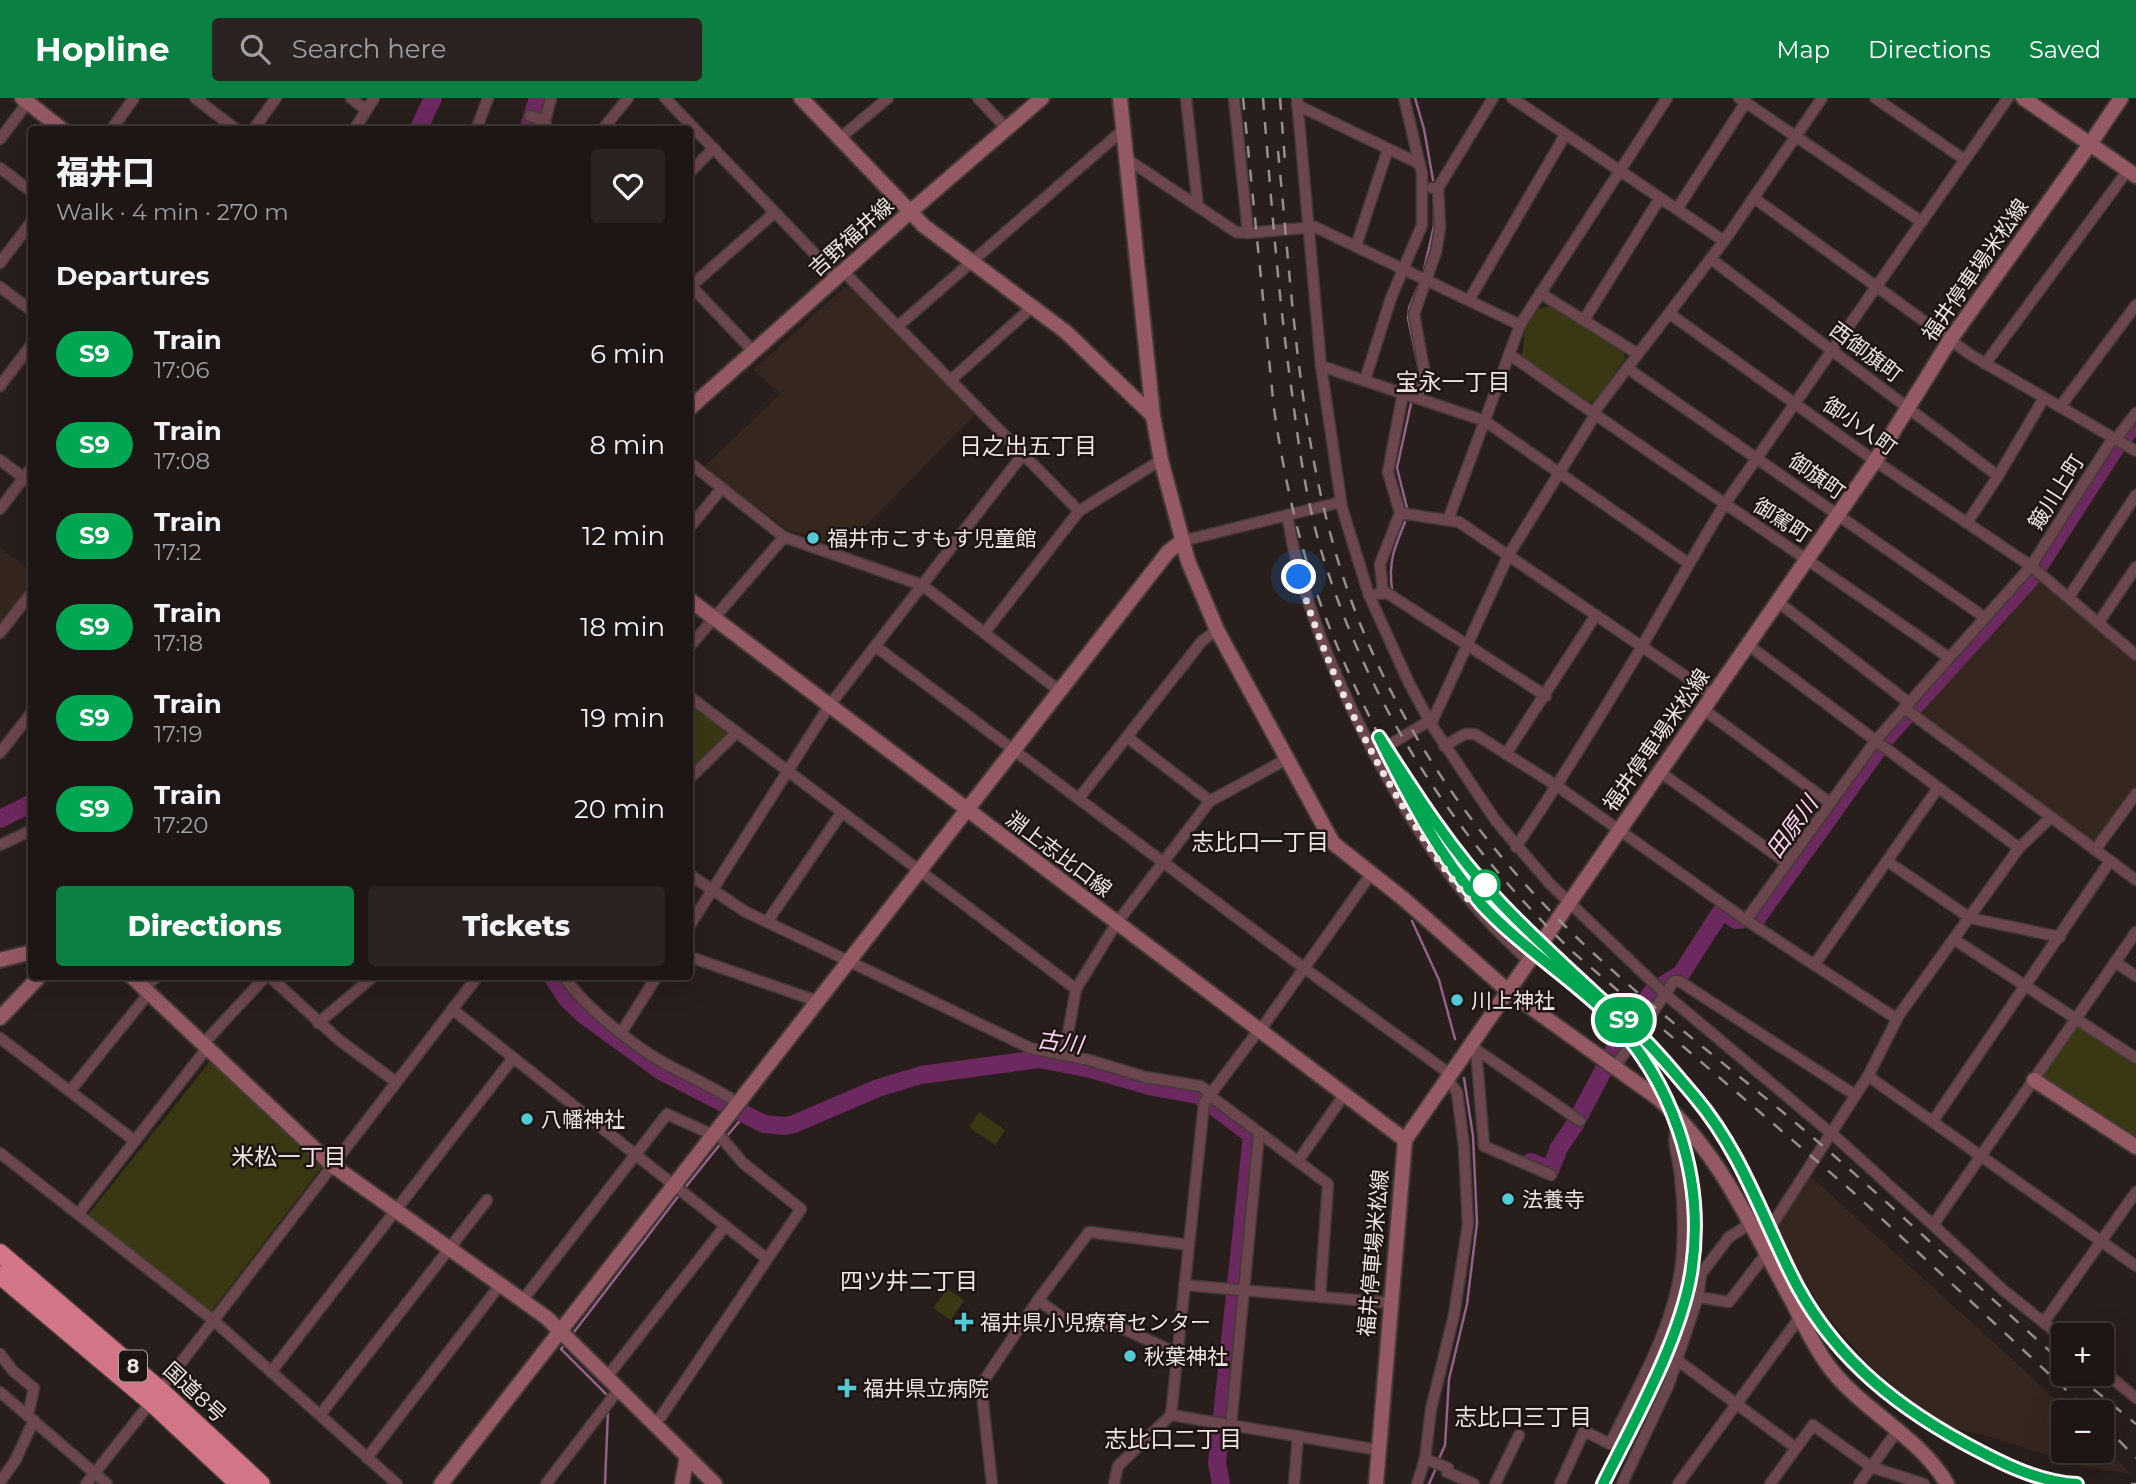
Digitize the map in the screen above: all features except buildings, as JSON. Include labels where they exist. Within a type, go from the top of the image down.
[{"type":"highway","name":"国道8号","points":[[0,1253],[156,1396],[239,1484]]},
{"type":"highway","name":"国道8号","points":[[0,1275],[156,1396],[261,1484]]},
{"type":"street","points":[[114,126],[134,98]]},
{"type":"street","points":[[195,98],[232,126]]},
{"type":"street","points":[[256,126],[276,98]]},
{"type":"street","points":[[351,98],[366,110]]},
{"type":"street","points":[[356,126],[374,98]]},
{"type":"street","points":[[478,126],[488,98]]},
{"type":"street","points":[[540,121],[551,98]]},
{"type":"street","points":[[605,126],[628,98]]},
{"type":"street","points":[[665,98],[692,126]]},
{"type":"street","points":[[801,98],[924,226],[1066,332],[1153,416]]},
{"type":"street","points":[[840,138],[888,98]]},
{"type":"street","points":[[978,98],[1006,128]]},
{"type":"street","name":"吉野福井線","points":[[693,405],[1042,98]]},
{"type":"street","points":[[1120,98],[1153,416],[1161,460],[1182,541],[1217,629],[1334,843],[1405,900],[1508,991],[1659,1099],[1679,1117],[1715,1161],[1822,1356],[1846,1387],[1926,1454],[1947,1484]]},
{"type":"street","points":[[1186,98],[1198,207]]},
{"type":"street","points":[[1234,98],[1248,233]]},
{"type":"street","points":[[1365,380],[1391,298],[1422,225],[1420,164],[1404,98]]},
{"type":"street","points":[[1419,398],[1424,369],[1414,314],[1416,303],[1428,279],[1440,228],[1438,188],[1493,98]]},
{"type":"street","points":[[1513,98],[1724,241]]},
{"type":"street","points":[[1448,520],[1520,325],[1667,98]]},
{"type":"street","points":[[1374,754],[1430,723],[1508,556],[1597,408],[1711,259],[1822,98]]},
{"type":"street","points":[[1875,98],[1965,160]]},
{"type":"street","points":[[1516,847],[1557,786],[1724,505],[2008,98]]},
{"type":"street","points":[[1985,364],[2132,173],[2023,98]]},
{"type":"street","name":"福井停車場米松線","points":[[1376,1484],[1405,1140],[1449,1076],[1473,1047],[1508,991],[1875,461],[1950,340],[2121,98]]},
{"type":"street","points":[[0,139],[27,99],[58,126]]},
{"type":"street","points":[[1676,209],[1742,100],[1922,222]]},
{"type":"street","points":[[1297,102],[1420,164]]},
{"type":"street","points":[[1297,102],[1321,366],[1341,502],[1369,595],[1409,683],[1444,746],[1464,778],[1516,847],[1569,903],[1664,993],[1830,1133],[2002,1289],[2051,1328]]},
{"type":"street","points":[[693,127],[774,213],[898,326],[1079,511]]},
{"type":"street","points":[[898,326],[1124,129]]},
{"type":"street","points":[[1469,300],[1565,135]]},
{"type":"street","points":[[693,169],[713,148]]},
{"type":"street","points":[[1356,246],[1388,149]]},
{"type":"street","points":[[1127,159],[1236,232],[1310,226],[1428,279],[1520,325]]},
{"type":"street","points":[[0,168],[28,189]]},
{"type":"street","points":[[1422,187],[1438,188]]},
{"type":"street","points":[[1584,320],[1660,198]]},
{"type":"street","points":[[1754,198],[1985,364],[2136,451]]},
{"type":"street","points":[[693,283],[774,213]]},
{"type":"street","points":[[0,263],[28,226]]},
{"type":"street","name":"西御旗町","points":[[1711,259],[1998,477]]},
{"type":"street","points":[[0,287],[28,308]]},
{"type":"street","points":[[693,289],[754,352]]},
{"type":"street","points":[[1540,293],[1638,354]]},
{"type":"street","points":[[951,380],[1032,307]]},
{"type":"street","points":[[2060,407],[2135,308]]},
{"type":"street","name":"御小人町","points":[[1670,314],[1875,461],[2031,566],[2136,656]]},
{"type":"street","points":[[0,386],[28,349]]},
{"type":"street","name":"御駕町","points":[[1510,354],[1724,505],[1948,657]]},
{"type":"street","points":[[1321,366],[1485,421],[1688,563]]},
{"type":"street","name":"御旗町","points":[[1627,368],[1984,617]]},
{"type":"street","points":[[1383,593],[1380,564],[1400,513],[1388,472],[1404,393]]},
{"type":"street","points":[[1968,523],[2044,398]]},
{"type":"street","name":"簸川上町","points":[[1746,920],[1876,740],[2031,566],[2115,438],[2136,413]]},
{"type":"street","points":[[693,920],[829,706],[1024,453]]},
{"type":"street","points":[[0,460],[27,481],[0,509]]},
{"type":"street","points":[[985,632],[1079,511],[1161,460]]},
{"type":"street","points":[[693,465],[784,537],[922,585],[1061,692]]},
{"type":"street","points":[[693,523],[722,488]]},
{"type":"street","points":[[2069,597],[2136,495]]},
{"type":"street","points":[[442,1484],[1168,552],[1182,541],[1341,502]]},
{"type":"street","points":[[1400,513],[1458,522],[1713,695]]},
{"type":"street","points":[[1287,515],[1299,577],[1315,627],[1337,680],[1374,754],[1403,807],[1438,860],[1478,911],[1529,961]]},
{"type":"street","points":[[693,642],[784,537]]},
{"type":"street","points":[[2099,622],[2136,567]]},
{"type":"street","points":[[1369,595],[1387,593],[1546,696]]},
{"type":"street","points":[[0,633],[28,597]]},
{"type":"street","name":"淵上志比口線","points":[[693,602],[1405,1140]]},
{"type":"street","points":[[1778,602],[1906,705],[2136,880]]},
{"type":"street","points":[[1506,754],[1596,615]]},
{"type":"street","points":[[1079,798],[1202,641],[1217,629]]},
{"type":"street","points":[[1748,645],[2019,848]]},
{"type":"street","points":[[875,646],[1449,1076],[1457,1092],[1466,1146],[1468,1224],[1454,1315],[1431,1409],[1425,1459],[1417,1484]]},
{"type":"street","points":[[693,699],[1076,989]]},
{"type":"street","points":[[1703,709],[1830,803]]},
{"type":"street","points":[[0,753],[28,717]]},
{"type":"street","points":[[693,775],[737,732]]},
{"type":"street","points":[[1444,746],[1465,734],[1475,734],[1557,786],[1746,920],[1897,1019]]},
{"type":"street","points":[[1127,737],[1210,801]]},
{"type":"street","points":[[1064,1055],[1076,989],[1116,924],[1210,801],[1287,759]]},
{"type":"street","points":[[1660,772],[1787,863]]},
{"type":"street","points":[[1814,965],[1938,788]]},
{"type":"street","points":[[2095,850],[2136,794]]},
{"type":"street","points":[[768,922],[842,812]]},
{"type":"street","points":[[1758,1240],[1768,1231],[1868,1076],[1897,1019],[2019,848],[2051,817]]},
{"type":"street","points":[[0,845],[28,832]]},
{"type":"street","points":[[1887,861],[1970,918],[2060,937]]},
{"type":"street","points":[[1933,1121],[2110,861]]},
{"type":"street","points":[[1114,1484],[1118,1466],[1171,1415],[1204,1104],[1371,874]]},
{"type":"street","points":[[693,877],[746,912],[1030,1048],[1145,1077],[1200,1086],[1328,1184],[1320,1297]]},
{"type":"street","points":[[1933,1225],[2136,932]]},
{"type":"street","points":[[1955,940],[2136,1058]]},
{"type":"street","points":[[0,960],[28,953]]},
{"type":"street","points":[[693,958],[817,1001]]},
{"type":"street","points":[[2115,962],[2136,976]]},
{"type":"street","points":[[0,1018],[36,980]]},
{"type":"street","points":[[135,980],[332,1165],[522,1301],[559,1331],[715,1484]]},
{"type":"street","points":[[70,1091],[154,980]]},
{"type":"street","points":[[78,1214],[205,1046],[264,980]]},
{"type":"street","points":[[272,980],[318,1023],[397,1082]]},
{"type":"street","points":[[318,1023],[369,980]]},
{"type":"street","points":[[86,1484],[475,980]]},
{"type":"street","points":[[566,980],[574,993],[621,1033],[664,1063],[709,1084],[738,1103]]},
{"type":"street","points":[[621,1033],[654,980]]},
{"type":"street","points":[[1615,1067],[1664,993],[1674,981],[1683,982],[1855,1094]]},
{"type":"street","points":[[452,1009],[767,1259]]},
{"type":"street","points":[[0,1038],[135,1141]]},
{"type":"street","points":[[1473,1047],[1580,1121]]},
{"type":"street","points":[[1473,1047],[1482,1144]]},
{"type":"street","points":[[271,1372],[513,1058]]},
{"type":"street","points":[[1868,1076],[2136,1266]]},
{"type":"street","points":[[2034,1080],[2136,1147]]},
{"type":"street","points":[[1297,1161],[1344,1096]]},
{"type":"street","points":[[522,1301],[667,1114],[714,1133],[743,1163],[801,1209],[656,1424]]},
{"type":"street","points":[[1560,1484],[1584,1431],[1610,1444],[1664,1331],[1679,1281],[1682,1255],[1680,1172],[1673,1140],[1679,1117]]},
{"type":"street","points":[[1231,1425],[1259,1133]]},
{"type":"street","points":[[1466,1146],[1482,1144],[1551,1175]]},
{"type":"street","points":[[0,1153],[213,1320],[397,1484]]},
{"type":"street","points":[[2043,1322],[2136,1192]]},
{"type":"street","points":[[320,1415],[487,1200]]},
{"type":"street","points":[[1626,1482],[1677,1360],[1698,1297],[1701,1275],[1729,1237],[1750,1224]]},
{"type":"street","points":[[607,1377],[724,1226]]},
{"type":"street","points":[[992,1484],[981,1385],[1038,1300],[1090,1233],[1189,1245]]},
{"type":"street","points":[[1698,1297],[1729,1302],[1766,1254]]},
{"type":"street","points":[[367,1458],[500,1285]]},
{"type":"street","points":[[1184,1285],[1391,1303]]},
{"type":"street","points":[[1038,1300],[1071,1324],[1119,1328],[1177,1353]]},
{"type":"street","points":[[1678,1484],[1800,1317]]},
{"type":"street","points":[[0,1482],[10,1468],[31,1418],[34,1388],[1,1358]]},
{"type":"street","points":[[1677,1360],[1796,1448]]},
{"type":"street","points":[[2114,1380],[2136,1398]]},
{"type":"street","points":[[546,1484],[620,1389]]},
{"type":"street","points":[[0,1392],[107,1484]]},
{"type":"street","points":[[1171,1415],[1379,1450]]},
{"type":"street","points":[[1770,1484],[1813,1425],[1871,1467],[1924,1484]]},
{"type":"street","points":[[1859,1484],[1897,1431]]},
{"type":"street","points":[[1495,1484],[1519,1435]]},
{"type":"street","points":[[1294,1484],[1298,1436]]},
{"type":"street","points":[[682,1484],[687,1456]]},
{"type":"street","points":[[1425,1459],[1448,1468],[1447,1472],[1474,1484]]},
{"type":"street","points":[[0,1460],[10,1468]]},
{"type":"shaded area","points":[[845,287],[853,287],[975,415],[844,548],[786,529],[704,467],[780,394],[753,370]]},
{"type":"shaded area","points":[[1552,306],[1624,352],[1625,359],[1594,402],[1584,403],[1522,356],[1525,328],[1539,308]]},
{"type":"shaded area","points":[[0,548],[28,568],[28,587],[0,625]]},
{"type":"shaded area","points":[[2038,577],[2136,660],[2136,791],[2094,846],[1917,711]]},
{"type":"shaded area","points":[[693,699],[737,732],[693,775]]},
{"type":"shaded area","points":[[2076,1018],[2136,1058],[2136,1147],[2034,1080]]},
{"type":"shaded area","points":[[212,1059],[324,1164],[210,1313],[87,1216]]},
{"type":"shaded area","points":[[979,1112],[1005,1130],[995,1145],[969,1127]]},
{"type":"shaded area","points":[[1808,1174],[2055,1400],[2051,1400],[2051,1456],[1945,1426],[1909,1400],[1871,1367],[1822,1310],[1789,1256],[1775,1224]]},
{"type":"shaded area","points":[[947,1289],[964,1300],[951,1320],[933,1308]]},
{"type":"shaded area","points":[[2114,1458],[2131,1474],[2072,1463],[2114,1463]]},
{"type":"waterway","points":[[420,126],[433,98]]},
{"type":"waterway","name":"古川","points":[[529,126],[538,98]]},
{"type":"waterway","points":[[1415,98],[1424,129],[1433,180]]},
{"type":"waterway","points":[[1424,269],[1434,226],[1434,200]]},
{"type":"waterway","points":[[1413,392],[1419,370],[1408,318],[1409,308],[1420,282]]},
{"type":"waterway","points":[[1407,508],[1397,468],[1412,399]]},
{"type":"waterway","name":"田原川","points":[[1531,1162],[1550,1170],[1559,1148],[1575,1124],[1614,1050],[1652,992],[1681,974],[1722,910],[1736,920],[1757,918],[1886,738],[2032,577],[2114,450],[2136,422]]},
{"type":"waterway","points":[[1392,589],[1392,562],[1405,522]]},
{"type":"waterway","points":[[0,819],[28,805]]},
{"type":"waterway","points":[[1412,921],[1439,980],[1455,1039]]},
{"type":"waterway","name":"古川","points":[[555,980],[567,999],[585,1016],[661,1071],[764,1124],[794,1124],[878,1088],[921,1075],[1039,1059],[1091,1069],[1153,1087],[1198,1095],[1252,1135],[1217,1463],[1221,1484]]},
{"type":"waterway","points":[[1438,1461],[1445,1445],[1449,1379],[1467,1304],[1477,1223],[1473,1136],[1464,1078]]},
{"type":"waterway","points":[[726,1137],[744,1116]]},
{"type":"waterway","points":[[684,1189],[722,1142]]},
{"type":"waterway","points":[[571,1336],[680,1194]]},
{"type":"waterway","points":[[565,1344],[561,1349],[609,1397]]},
{"type":"waterway","points":[[605,1484],[608,1410]]},
{"type":"waterway","points":[[1429,1484],[1436,1468]]},
{"type":"railway","points":[[1243,98],[1278,434],[1299,533],[1334,640],[1400,779],[1431,835],[1455,871],[1502,923],[1596,1002],[1635,1047],[1669,1106],[1690,1172],[1695,1240],[1685,1302],[1665,1356],[1603,1484]]},
{"type":"railway","points":[[1263,98],[1283,319],[1301,456],[1313,519],[1344,616],[1367,670],[1424,772],[1493,867],[1574,953],[1853,1192],[2077,1400]]},
{"type":"railway","points":[[1280,98],[1285,161]]},
{"type":"railway","points":[[1278,151],[1301,378],[1309,434],[1334,546],[1369,645],[1390,689],[1438,772],[1496,850],[1593,953],[1832,1154],[2051,1352]]},
{"type":"railway","points":[[1429,813],[1494,897],[1550,954]]},
{"type":"railway","points":[[1618,1014],[1660,1056],[1719,1126],[1742,1168],[1792,1276],[1808,1304],[1844,1352],[1886,1392],[1935,1426],[2032,1475],[2076,1484]]},
{"type":"railway","points":[[2090,1386],[2136,1424]]},
{"type":"railway","points":[[2114,1435],[2136,1458]]},
{"type":"railway","points":[[2131,1484],[2136,1484]]},
{"type":"train","name":"S9","points":[[1603,1484],[1660,1364],[1682,1307],[1690,1275],[1694,1241],[1693,1188],[1686,1152],[1673,1113],[1644,1059],[1613,1020],[1548,962],[1516,938],[1469,889],[1447,860],[1409,798],[1379,737],[1437,825],[1494,897],[1558,962],[1653,1048],[1720,1129],[1745,1172],[1791,1275],[1815,1314],[1858,1368],[1913,1413],[1987,1456],[2044,1478],[2077,1484]]},
{"type":"place","name":"福井市こすもす児童館","points":[[813,538]]},
{"type":"place","name":"川上神社","points":[[1457,1000]]},
{"type":"place","name":"八幡神社","points":[[527,1119]]},
{"type":"place","name":"法養寺","points":[[1508,1199]]},
{"type":"place","name":"福井県小児療育センター","points":[[964,1322]]},
{"type":"place","name":"秋葉神社","points":[[1130,1356]]},
{"type":"place","name":"福井県立病院","points":[[847,1388]]},
{"type":"district","name":"宝永一丁目","points":[[1453,382]]},
{"type":"district","name":"日之出五丁目","points":[[1028,446]]},
{"type":"district","name":"志比口一丁目","points":[[1260,842]]},
{"type":"district","name":"米松一丁目","points":[[289,1157]]},
{"type":"district","name":"四ツ井二丁目","points":[[909,1281]]},
{"type":"district","name":"志比口三丁目","points":[[1523,1417]]},
{"type":"district","name":"志比口二丁目","points":[[1173,1439]]},
{"type":"route","points":[[1299,577],[1337,680],[1403,807],[1436,858],[1468,899],[1485,885]]}]
